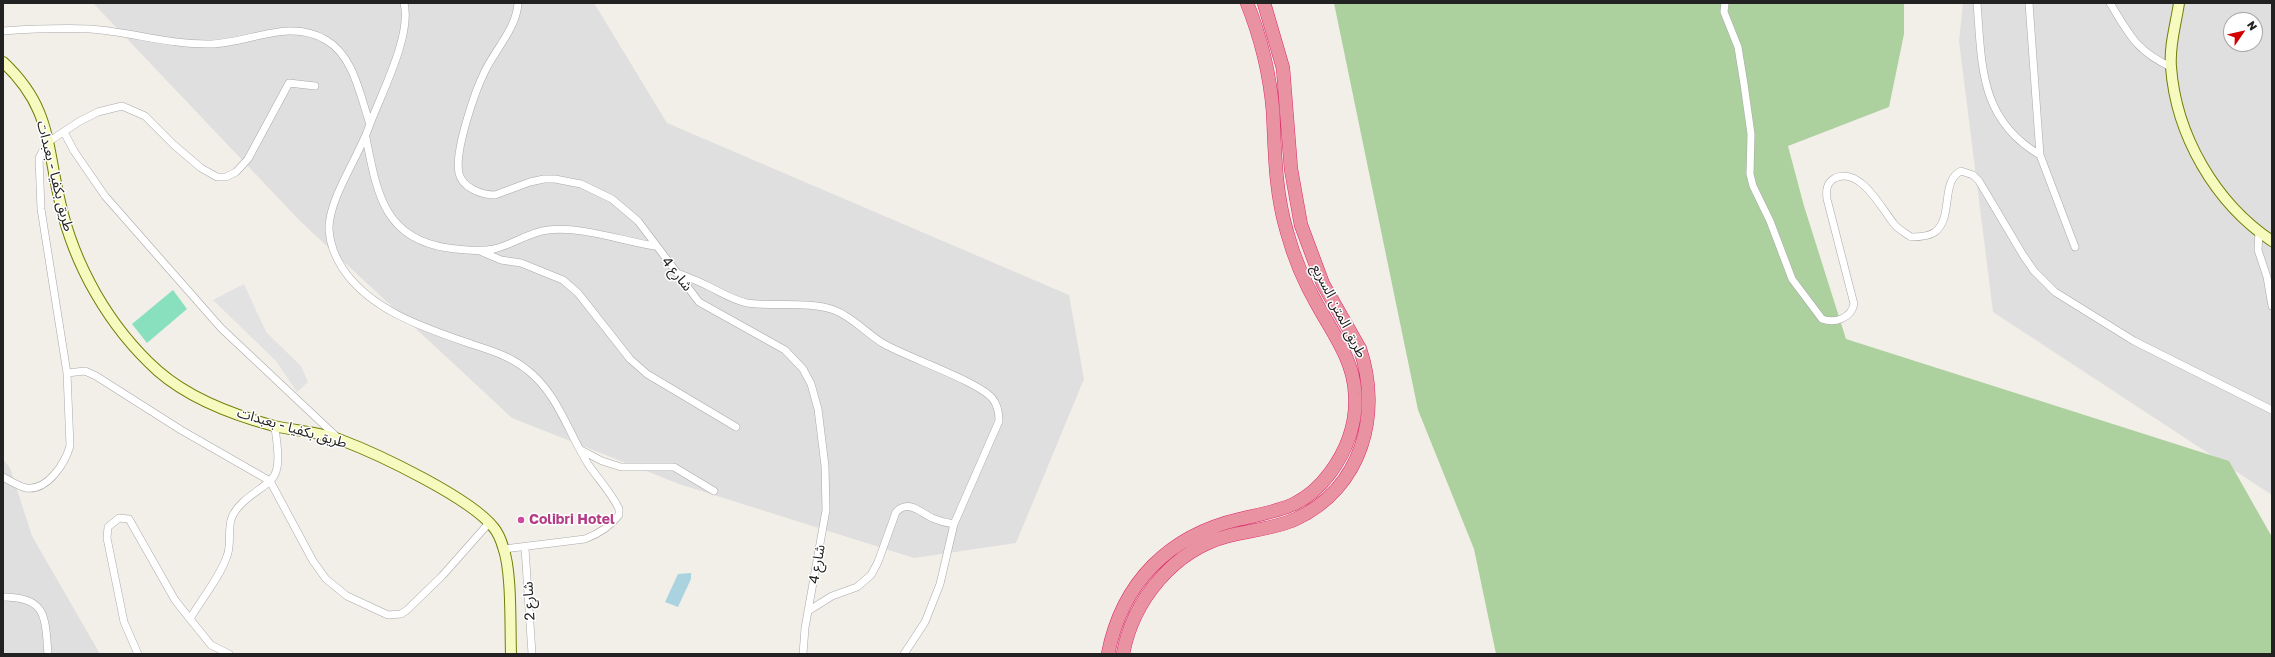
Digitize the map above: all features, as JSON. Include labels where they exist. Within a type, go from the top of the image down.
[{"type":"highway","name":"طريق المتن السريع","points":[[1108,654],[1119,617],[1126,602],[1150,568],[1164,554],[1206,529],[1240,519],[1268,514],[1286,508],[1302,499],[1320,485],[1339,460],[1351,431],[1355,414],[1355,393],[1352,374],[1346,356],[1299,269],[1281,212],[1275,178],[1272,111],[1268,78],[1257,30],[1247,3]]},
{"type":"highway","name":"طريق المتن السريع","points":[[1124,654],[1134,619],[1147,594],[1162,576],[1182,559],[1211,541],[1272,527],[1295,519],[1310,511],[1334,491],[1345,477],[1359,452],[1365,435],[1369,395],[1364,360],[1360,349],[1323,284],[1301,226],[1290,170],[1283,68],[1264,3]]},
{"type":"main road","points":[[2179,3],[2171,67],[2182,122],[2195,154],[2224,195],[2259,231],[2272,241]]},
{"type":"main road","name":"طريق بكفيا - بعبدات","points":[[3,62],[17,75],[36,100],[48,142],[60,203],[76,255],[94,292],[122,332],[159,372],[178,386],[206,402],[274,426],[340,440],[444,490],[489,523],[498,534],[504,549],[507,567],[511,654]]},
{"type":"street","points":[[404,3],[406,25],[400,46],[366,138],[335,200],[330,216],[332,245],[338,260],[348,276],[362,291],[394,312],[414,322],[510,358],[526,369],[550,395],[588,464],[618,505],[619,515],[603,530],[584,539],[525,548],[504,549]]},
{"type":"street","name":"شارع 4","points":[[518,3],[510,28],[484,72],[473,102],[459,156],[459,174],[462,180],[475,190],[488,195],[495,195],[544,178],[569,180],[600,193],[625,209],[638,221],[655,246],[677,272],[699,302],[791,355],[803,369],[811,384],[820,423],[825,466],[826,510],[808,611],[803,654]]},
{"type":"street","points":[[1725,3],[1724,12],[1738,47],[1744,84],[1751,134],[1750,174],[1753,186],[1770,221],[1792,279],[1822,319],[1834,321],[1843,318],[1850,314],[1854,304],[1827,200],[1827,186],[1830,182],[1838,177],[1849,177],[1860,183],[1870,190],[1895,225],[1911,237],[1928,235],[1940,226],[1952,177],[1961,171],[1973,175],[1979,181],[2023,256],[2050,288],[2120,334],[2272,410]]},
{"type":"street","points":[[1977,3],[1983,74],[1990,99],[2023,145],[2040,155]]},
{"type":"street","points":[[2029,3],[2040,155],[2075,247]]},
{"type":"street","points":[[2110,3],[2142,50],[2152,58],[2171,67]]},
{"type":"street","points":[[3,31],[91,29],[155,40],[212,44],[266,34],[310,32],[328,40],[339,50],[345,59],[355,79],[370,124]]},
{"type":"street","points":[[3,477],[26,488],[37,486],[50,478],[63,464],[70,446],[67,373],[41,209],[39,158],[48,142],[98,112],[122,106],[145,116],[174,146],[201,168],[217,177],[226,177],[236,172],[248,159],[289,83],[315,86]]},
{"type":"street","points":[[64,132],[74,151],[105,196],[221,328],[340,440]]},
{"type":"street","points":[[366,138],[376,185],[386,206],[403,231],[414,239],[432,245],[480,251],[494,249],[546,230],[565,229],[655,246]]},
{"type":"street","points":[[2259,231],[2258,250],[2267,277],[2272,306]]},
{"type":"street","points":[[480,251],[501,260],[521,263],[563,280],[578,293],[630,359],[647,374],[736,427]]},
{"type":"street","points":[[677,272],[744,302],[820,307],[834,310],[848,317],[883,343],[910,358],[975,386],[992,398],[999,412],[998,421],[954,524],[940,584],[925,622],[904,654]]},
{"type":"street","points":[[67,373],[85,372],[96,376],[181,430],[270,481],[313,561],[326,579],[347,596],[388,615],[401,614],[408,610],[442,576],[489,523]]},
{"type":"street","points":[[190,619],[217,577],[228,555],[229,534],[232,517],[241,504],[270,481],[275,475],[277,463],[274,426]]},
{"type":"street","points":[[581,450],[602,461],[621,467],[674,467],[714,492]]},
{"type":"street","points":[[808,611],[832,596],[857,587],[866,580],[878,562],[896,512],[901,507],[910,506],[936,520],[954,524]]},
{"type":"street","points":[[138,654],[124,622],[107,538],[108,527],[119,518],[129,519],[175,600],[211,645],[229,654]]},
{"type":"street","name":"شارع 2","points":[[525,548],[532,654]]},
{"type":"street","points":[[3,597],[30,600],[41,610],[46,624],[48,654]]},
{"type":"shaded area","points":[[93,3],[594,3],[667,123],[1069,295],[1084,379],[1016,543],[914,558],[679,484],[512,418],[300,221]]},
{"type":"shaded area","points":[[1963,3],[2272,3],[2272,495],[1993,312],[1959,41]]},
{"type":"shaded area","points":[[244,284],[266,332],[301,366],[308,382],[297,392],[276,361],[213,300]]},
{"type":"shaded area","points":[[3,459],[10,468],[32,536],[100,654],[3,654]]},
{"type":"green space","points":[[1334,3],[1904,3],[1904,34],[1889,107],[1788,146],[1804,206],[1846,339],[2229,461],[2272,537],[2272,654],[1496,654],[1474,549],[1418,410]]},
{"type":"green space","points":[[173,290],[187,309],[147,343],[132,324]]},
{"type":"water","points":[[691,573],[691,579],[678,607],[665,602],[678,574]]},
{"type":"place","name":"Colibri Hotel","points":[[521,520]]}]
